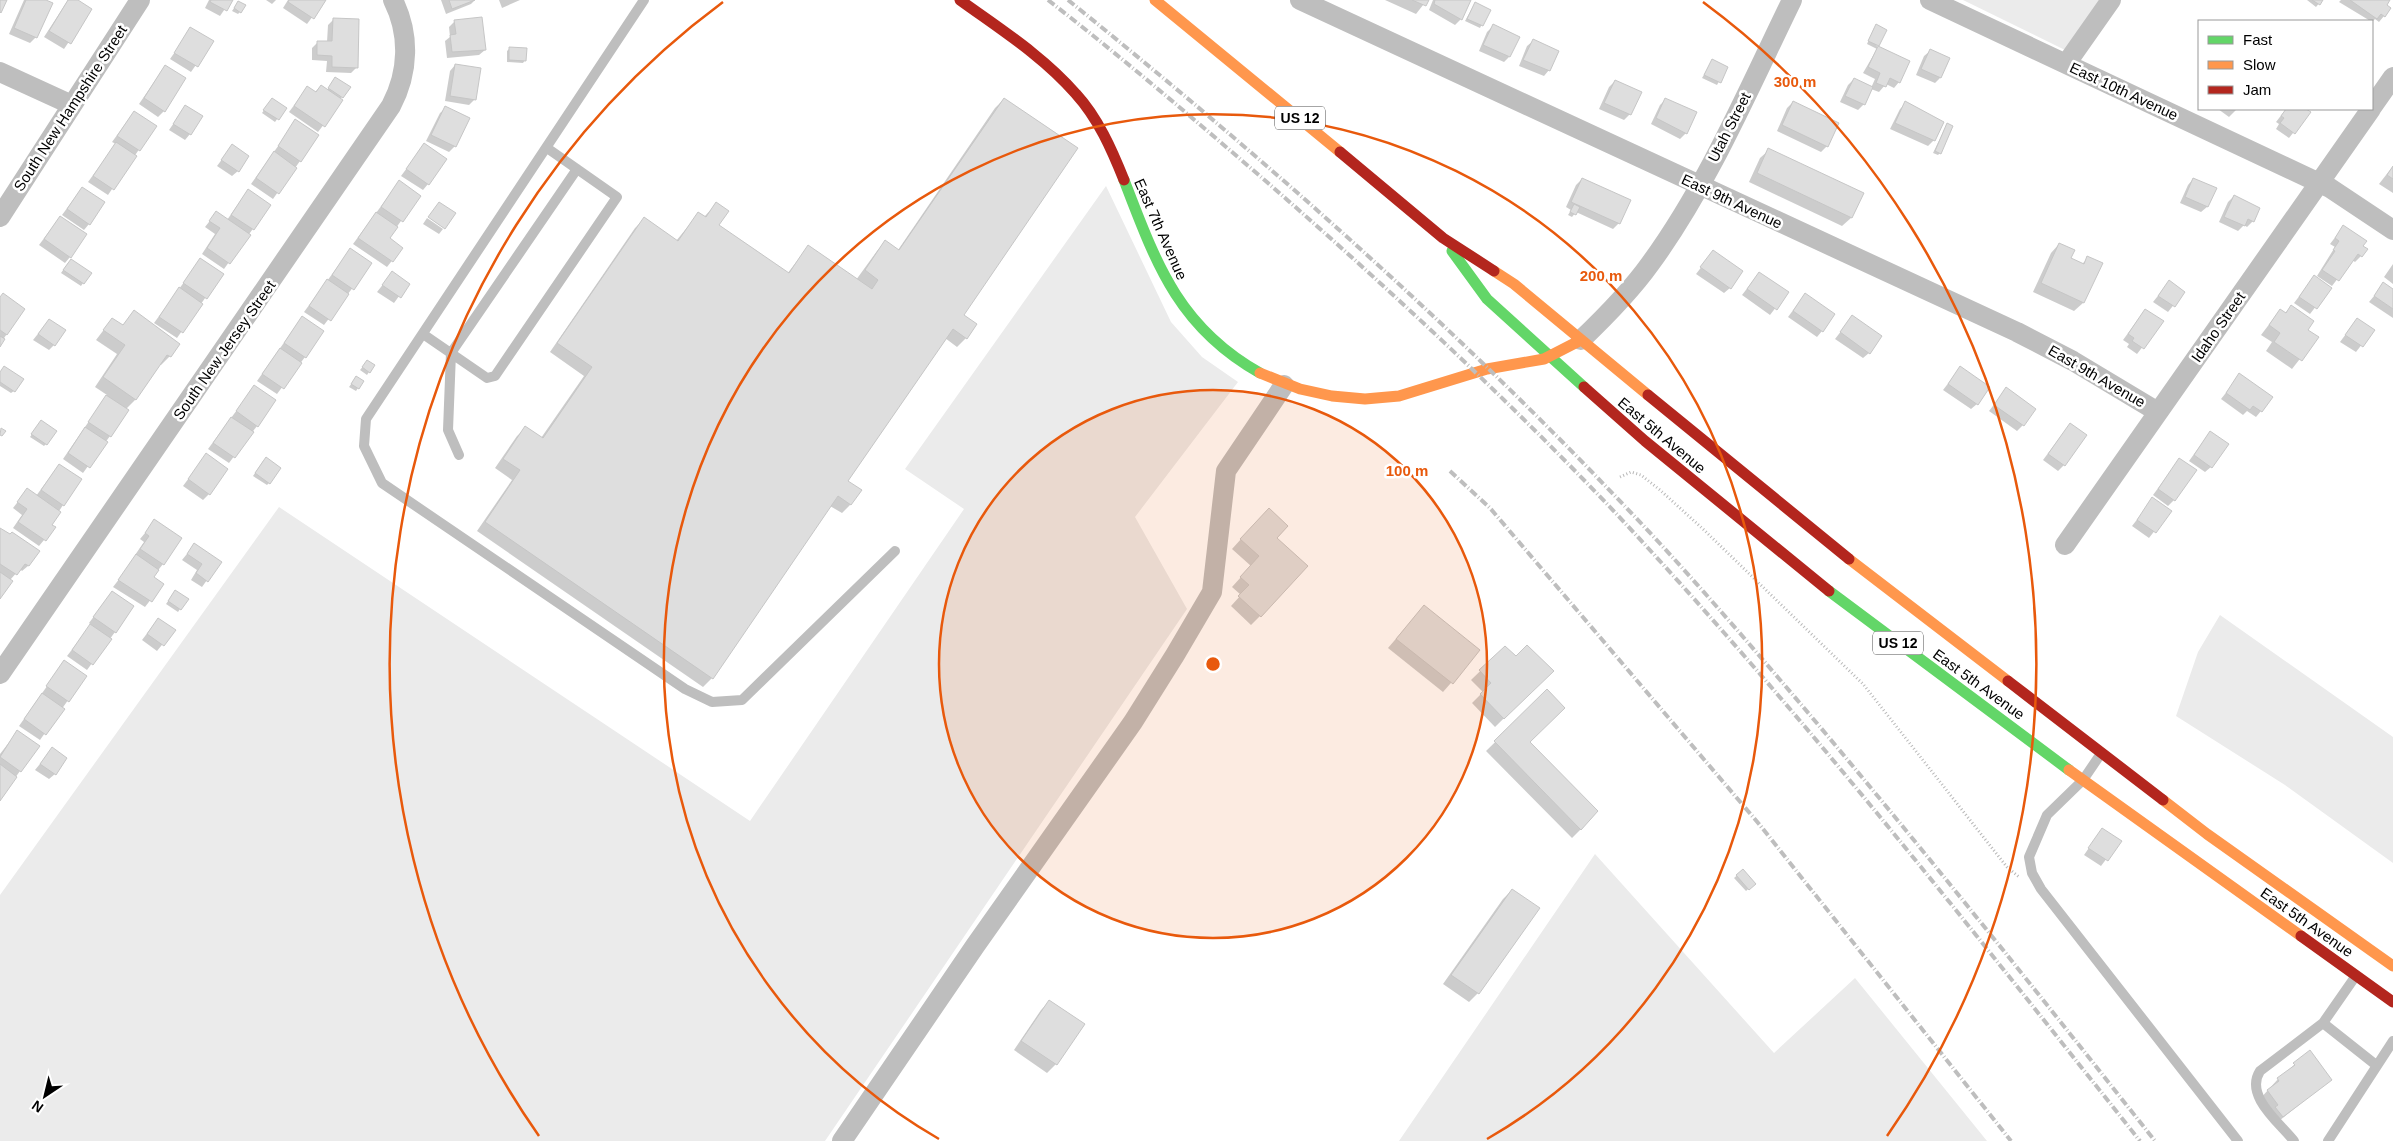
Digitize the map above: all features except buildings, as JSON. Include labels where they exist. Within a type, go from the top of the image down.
[{"type":"main road","name":"East 7th Avenue","points":[[960,0],[1048,67],[1079,96],[1104,138],[1154,256],[1183,307],[1196,325],[1228,354],[1264,377],[1284,385],[1327,396],[1354,399],[1381,398],[1421,391],[1488,369],[1550,357],[1581,340]]},
{"type":"main road","name":"East 5th Avenue","points":[[1155,0],[1237,65],[1442,238],[1514,284],[1832,546],[2207,834],[2393,966]]},
{"type":"main road","name":"East 5th Avenue","points":[[1442,238],[1487,298],[1550,357],[1645,441],[1771,545],[1857,613],[2083,780],[2393,1002]]},
{"type":"street","name":"South New Hampshire Street","points":[[0,217],[140,0]]},
{"type":"street","name":"East 9th Avenue","points":[[1300,0],[2017,332],[2073,361],[2158,412]]},
{"type":"street","name":"Utah Street","points":[[1581,340],[1610,312],[1641,276],[1661,248],[1724,140],[1792,0]]},
{"type":"street","name":"East 10th Avenue","points":[[1930,0],[2318,183],[2340,194],[2393,230]]},
{"type":"street","points":[[2066,64],[2111,0]]},
{"type":"street","name":"South New Jersey Street","points":[[0,674],[391,106],[402,80],[406,50],[404,31],[395,5]]},
{"type":"street","points":[[0,72],[72,105]]},
{"type":"street","name":"Idaho Street","points":[[2373,105],[2393,77]]},
{"type":"street","name":"Idaho Street","points":[[2065,545],[2370,110]]},
{"type":"street","points":[[842,1141],[974,946],[1133,722],[1212,592],[1226,471],[1284,385]]},
{"type":"lane","points":[[644,0],[366,418],[364,446],[382,483],[692,692],[712,702],[742,700],[895,551]]},
{"type":"lane","points":[[423,334],[487,378],[495,376],[617,198],[547,148]]},
{"type":"lane","points":[[459,455],[448,430],[451,353],[576,169]]},
{"type":"lane","points":[[2101,754],[2083,780],[2047,814],[2029,857],[2032,873],[2041,889],[2238,1141]]},
{"type":"lane","points":[[2294,1141],[2259,1098],[2255,1086],[2256,1078],[2260,1071],[2323,1023],[2356,976]]},
{"type":"lane","points":[[2323,1023],[2376,1065]]},
{"type":"lane","points":[[2328,1141],[2393,1041]]},
{"type":"path","points":[[1620,477],[1631,472],[1641,476],[1660,490],[1704,529],[1856,678],[2008,867],[2022,879],[2041,889]]},
{"type":"shaded area","points":[[1963,0],[2100,0],[2065,50]]},
{"type":"shaded area","points":[[1106,186],[1171,322],[1202,357],[1238,382],[1135,517],[1187,609],[825,1141],[0,1141],[0,895],[279,507],[750,821],[964,509],[905,469]]},
{"type":"shaded area","points":[[2220,615],[2393,737],[2393,863],[2285,785],[2176,716],[2198,652]]},
{"type":"shaded area","points":[[1595,854],[1774,1053],[1855,978],[1987,1141],[1399,1141]]},
{"type":"railway","points":[[1048,0],[1187,113],[1356,261],[1485,381],[1609,506],[1679,582],[1815,738],[1946,898],[2140,1141]]},
{"type":"railway","points":[[1068,0],[1211,118],[1350,239],[1485,365],[1640,522],[1739,632],[1810,715],[1984,927],[2155,1141]]},
{"type":"railway","points":[[1450,471],[1490,508],[1759,824],[2011,1141]]},
{"type":"traffic: fast","points":[[1124,180],[1159,265],[1189,314],[1232,355],[1260,373]]},
{"type":"traffic: fast","points":[[1452,251],[1487,299],[1584,387]]},
{"type":"traffic: fast","points":[[1829,591],[2069,770]]},
{"type":"traffic: slow","points":[[1155,0],[1340,152]]},
{"type":"traffic: slow","points":[[1494,271],[1514,284],[1648,395]]},
{"type":"traffic: slow","points":[[1260,373],[1300,389],[1332,396],[1365,399],[1399,396],[1487,369],[1544,359],[1581,340]]},
{"type":"traffic: slow","points":[[1849,559],[2008,681]]},
{"type":"traffic: slow","points":[[2069,770],[2301,936]]},
{"type":"traffic: slow","points":[[2163,800],[2207,834],[2393,966]]},
{"type":"traffic: jam","points":[[960,0],[1006,32],[1050,67],[1076,94],[1098,124],[1124,180]]},
{"type":"traffic: jam","points":[[1340,152],[1443,238],[1494,271]]},
{"type":"traffic: jam","points":[[1584,387],[1645,441],[1829,591]]},
{"type":"traffic: jam","points":[[1648,395],[1849,559]]},
{"type":"traffic: jam","points":[[2008,681],[2163,800]]},
{"type":"traffic: jam","points":[[2301,936],[2393,1002]]}]
